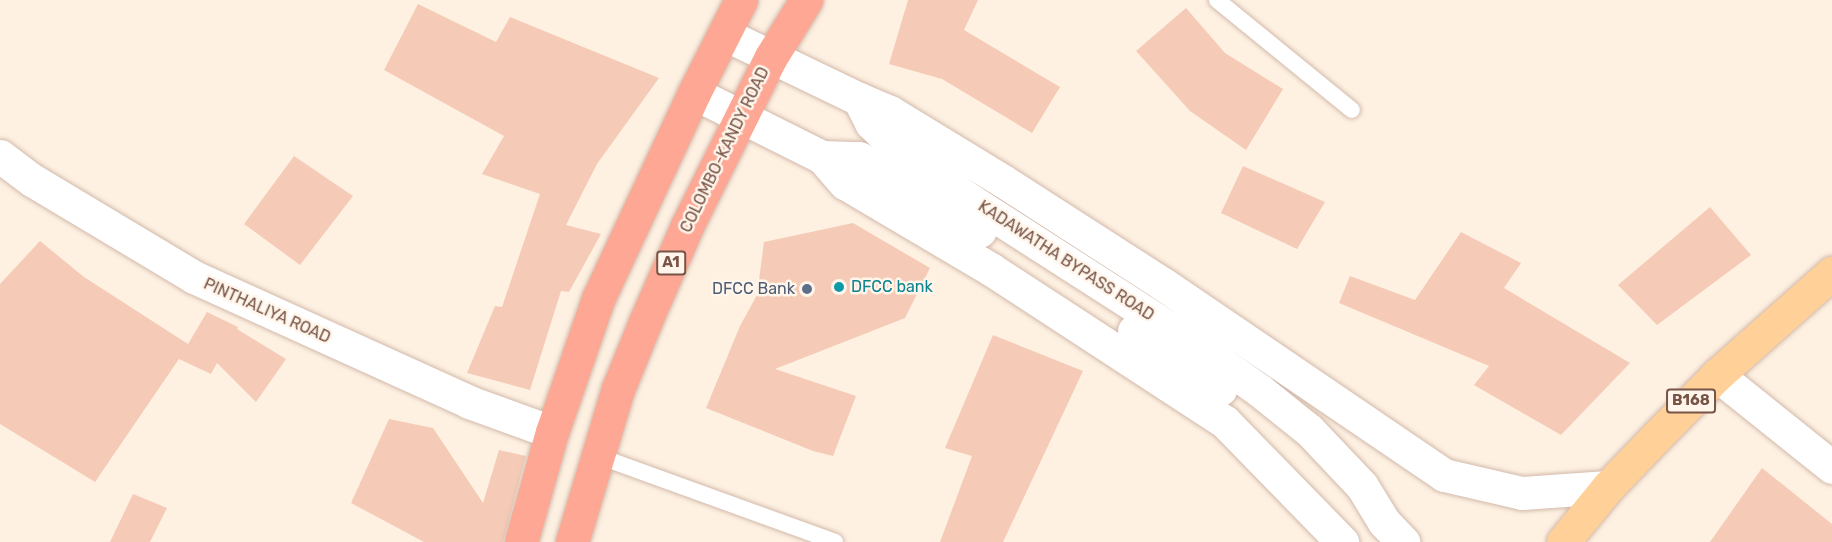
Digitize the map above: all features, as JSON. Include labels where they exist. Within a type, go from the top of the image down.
[{"type":"highway","points":[[521,542],[552,432],[598,299],[694,93],[741,0]]},
{"type":"highway","name":"COLOMBO-KANDY ROAD","points":[[572,542],[618,389],[646,320],[687,226],[771,57],[806,0]]},
{"type":"main road","name":"B168","points":[[1563,542],[1608,488],[1717,375],[1832,273]]},
{"type":"street","points":[[724,34],[890,112],[1163,284],[1444,475],[1522,493],[1608,488]]},
{"type":"street","name":"KADAWATHA BYPASS ROAD","points":[[694,93],[822,157],[859,158],[1049,273],[1242,404],[1292,444],[1349,501],[1393,532]]},
{"type":"street","name":"KADAWATHA BYPASS ROAD","points":[[859,99],[871,123],[898,150],[970,200],[1190,341],[1309,430],[1362,486],[1393,532]]},
{"type":"street","name":"PINTHALIYA ROAD","points":[[0,156],[32,180],[194,277],[469,402],[552,432]]},
{"type":"street","points":[[822,157],[845,183],[992,270],[1225,422],[1342,542]]},
{"type":"street","points":[[1717,375],[1832,467]]},
{"type":"lane","points":[[1217,0],[1352,110]]},
{"type":"lane","points":[[598,456],[835,542]]},
{"type":"building","points":[[908,0],[978,0],[964,30],[1060,87],[1032,133],[942,79],[889,64]]},
{"type":"building","points":[[418,4],[496,42],[510,17],[659,78],[597,164],[566,225],[601,234],[569,292],[561,291],[530,390],[467,373],[495,306],[502,307],[540,194],[482,174],[504,136],[384,70]]},
{"type":"building","points":[[1186,8],[1225,53],[1283,89],[1246,150],[1190,111],[1136,51]]},
{"type":"building","points":[[294,156],[353,196],[300,265],[244,224]]},
{"type":"building","points":[[1243,166],[1325,202],[1297,249],[1221,213]]},
{"type":"building","points":[[1710,207],[1751,255],[1657,325],[1618,285]]},
{"type":"building","points":[[853,223],[930,268],[905,318],[775,369],[856,396],[833,456],[813,451],[706,408],[740,326],[757,295],[764,242]]},
{"type":"building","points":[[1461,232],[1521,263],[1504,288],[1630,363],[1561,435],[1474,385],[1489,366],[1339,303],[1350,276],[1415,300]]},
{"type":"building","points":[[40,241],[84,277],[188,344],[207,312],[238,327],[237,329],[286,359],[256,402],[217,363],[211,374],[179,359],[183,353],[95,482],[0,424],[0,284]]},
{"type":"building","points":[[993,335],[1083,371],[1003,542],[940,542],[972,456],[945,448]]},
{"type":"building","points":[[389,419],[433,428],[483,503],[499,450],[526,456],[503,542],[424,542],[351,503]]},
{"type":"building","points":[[1762,468],[1832,524],[1832,542],[1710,542]]},
{"type":"building","points":[[133,494],[167,508],[150,542],[110,542]]},
{"type":"place","name":"DFCC bank","points":[[839,287]]},
{"type":"place","name":"DFCC Bank","points":[[807,289]]}]
